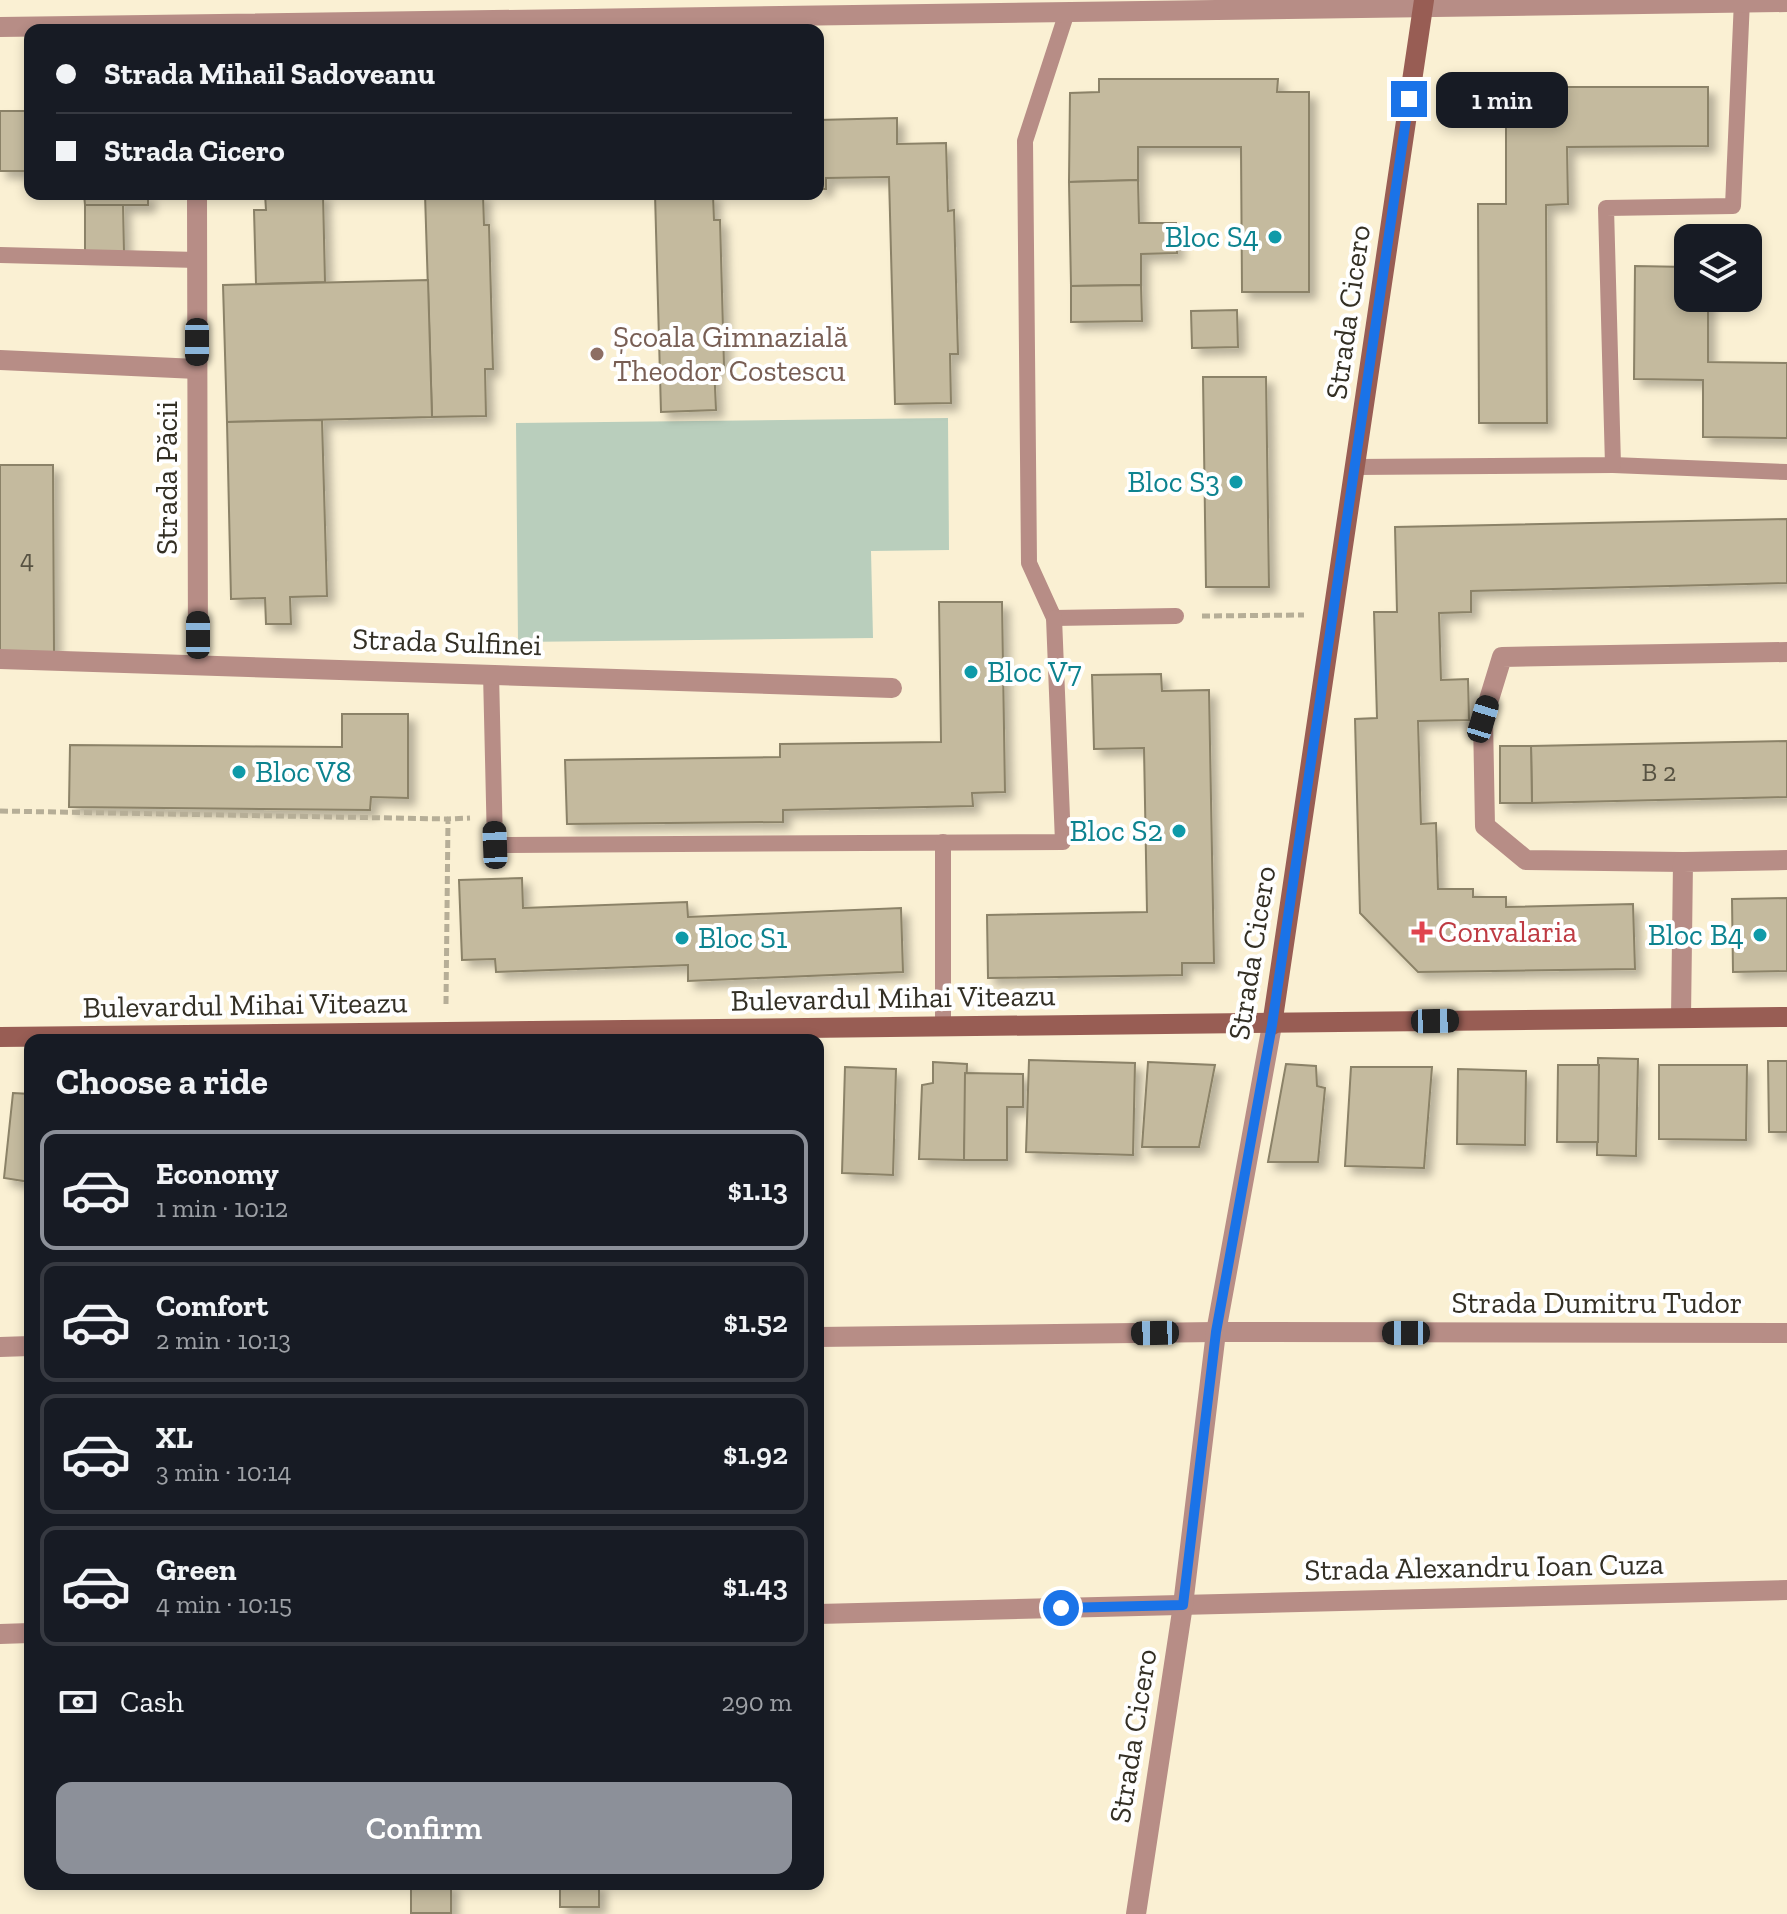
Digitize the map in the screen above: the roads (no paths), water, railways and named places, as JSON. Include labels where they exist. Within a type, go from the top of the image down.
[{"type":"main road","name":"Strada Cicero","points":[[1272,1025],[1424,4]]},
{"type":"main road","name":"Bulevardul Mihai Viteazu","points":[[334,1034],[1787,1017]]},
{"type":"main road","name":"Bulevardul Mihai Viteazu","points":[[0,1037],[24,1037]]},
{"type":"street","points":[[414,24],[1424,4],[1787,2]]},
{"type":"street","points":[[0,27],[24,27]]},
{"type":"street","name":"Strada Păcii","points":[[197,200],[198,665]]},
{"type":"street","points":[[0,360],[197,369]]},
{"type":"street","points":[[1787,652],[1502,657],[1483,719],[1485,826],[1526,860],[1787,860]]},
{"type":"street","name":"Strada Sulfinei","points":[[0,659],[892,688]]},
{"type":"street","points":[[1681,1017],[1683,862]]},
{"type":"street","name":"Strada Cicero","points":[[1136,1914],[1183,1605],[1216,1332],[1272,1025]]},
{"type":"street","name":"Strada Dumitru Tudor","points":[[824,1337],[1216,1332],[1787,1333]]},
{"type":"street","points":[[0,1347],[24,1346]]},
{"type":"street","name":"Strada Alexandru Ioan Cuza","points":[[824,1614],[1787,1590]]},
{"type":"street","points":[[0,1634],[24,1633]]},
{"type":"lane","points":[[1613,465],[1606,208],[1733,206],[1742,2]]},
{"type":"lane","points":[[491,673],[495,845],[1063,842],[1054,618],[1029,563],[1025,141],[1067,12]]},
{"type":"lane","points":[[0,255],[197,260]]},
{"type":"lane","points":[[1355,467],[1613,465],[1787,472]]},
{"type":"lane","points":[[1054,618],[1176,616]]},
{"type":"lane","points":[[943,842],[943,1028]]},
{"type":"place","name":"Bloc S4","points":[[1275,237]]},
{"type":"place","name":"Școala Gimnazială Theodor Costescu","points":[[597,354]]},
{"type":"place","name":"Bloc S3","points":[[1236,482]]},
{"type":"place","name":"Bloc V7","points":[[971,672]]},
{"type":"place","name":"Bloc V8","points":[[239,772]]},
{"type":"place","name":"Bloc S2","points":[[1179,831]]},
{"type":"place","name":"Convalaria","points":[[1422,932]]},
{"type":"place","name":"Bloc B4","points":[[1760,935]]},
{"type":"place","name":"Bloc S1","points":[[682,938]]}]
